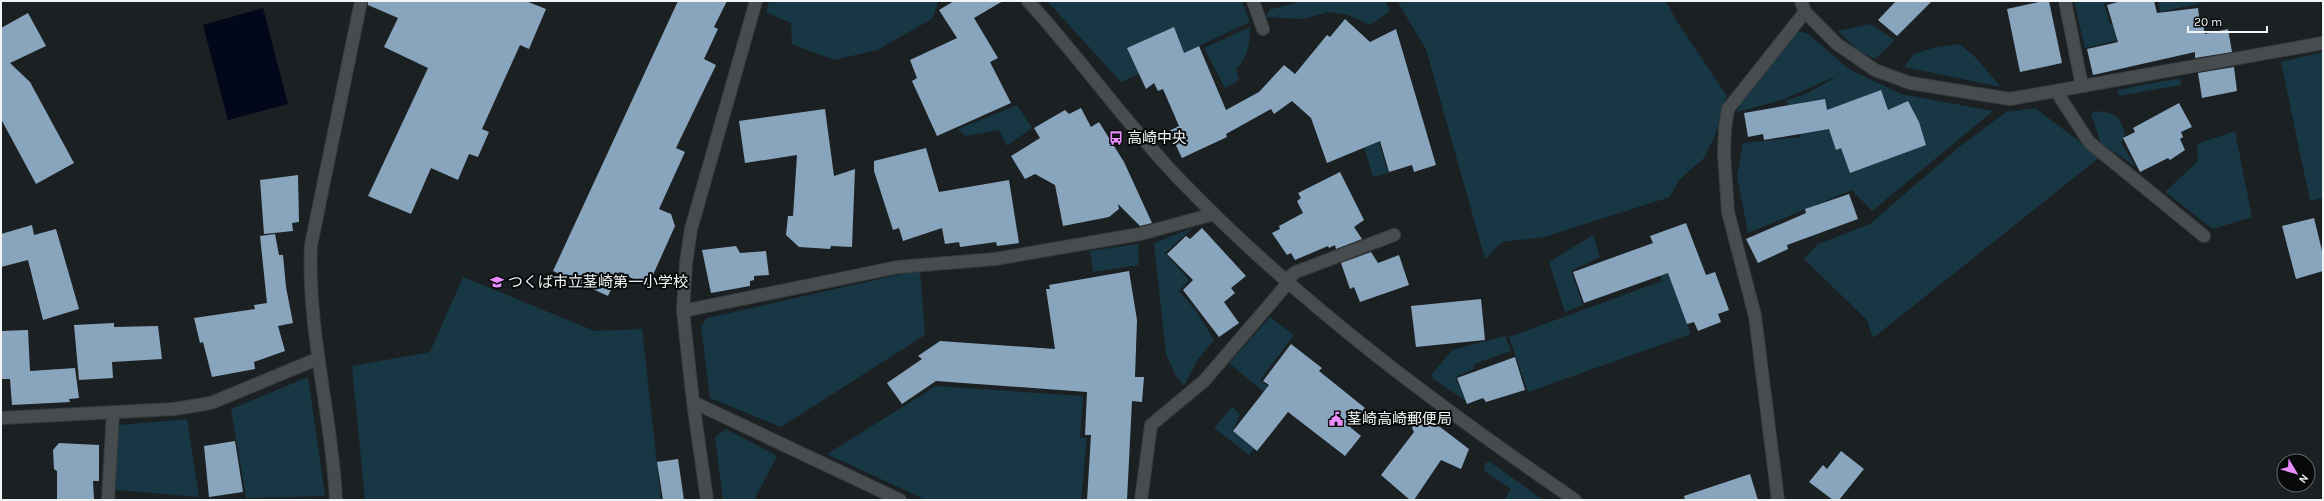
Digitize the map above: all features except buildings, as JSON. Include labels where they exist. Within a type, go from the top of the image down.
[{"type":"street","points":[[336,500],[318,359],[310,270],[311,245],[361,1]]},
{"type":"street","points":[[707,500],[693,402],[683,311],[686,263],[691,229],[756,1]]},
{"type":"street","points":[[1028,1],[1149,146],[1214,214],[1286,281],[1313,305],[1396,372],[1576,500]]},
{"type":"street","points":[[1253,1],[1263,29]]},
{"type":"street","points":[[2065,1],[2082,86]]},
{"type":"street","points":[[1778,500],[1755,316],[1728,212],[1725,183],[1725,128],[1728,109],[1803,6],[1843,48],[1876,70],[1910,83],[2010,99],[2323,43]]},
{"type":"street","points":[[2056,91],[2089,142],[2204,236]]},
{"type":"street","points":[[683,311],[898,267],[995,258],[1140,234],[1214,214]]},
{"type":"street","points":[[1141,500],[1151,425],[1204,381],[1286,281],[1296,272],[1394,235]]},
{"type":"street","points":[[1,418],[174,409],[211,403],[318,359]]},
{"type":"street","points":[[693,402],[900,500]]},
{"type":"street","points":[[108,500],[113,412]]},
{"type":"shaded area","points":[[769,1],[939,1],[932,19],[877,50],[834,60],[792,44],[791,23],[766,12]]},
{"type":"shaded area","points":[[1047,1],[1242,1],[1250,22],[1121,82]]},
{"type":"shaded area","points":[[1300,1],[1386,1],[1390,11],[1370,25],[1349,15],[1328,12],[1304,19],[1266,17],[1269,10]]},
{"type":"shaded area","points":[[1397,1],[1666,1],[1676,20],[1727,96],[1715,135],[1704,158],[1679,180],[1670,197],[1544,237],[1502,242],[1485,259],[1426,49]]},
{"type":"shaded area","points":[[2074,1],[2112,1],[2104,4],[2110,24],[2116,24],[2119,40],[2085,48]]},
{"type":"shaded area","points":[[2158,1],[2202,1],[2202,3],[2160,12]]},
{"type":"shaded area","points":[[263,8],[288,104],[228,120],[203,25]]},
{"type":"shaded area","points":[[1870,24],[1895,40],[1875,59],[1857,50],[1838,31]]},
{"type":"shaded area","points":[[1250,27],[1248,50],[1236,69],[1239,80],[1225,88],[1204,48]]},
{"type":"shaded area","points":[[1796,31],[1807,33],[1849,69],[1901,94],[1993,111],[1872,211],[1852,190],[1748,233],[1737,176],[1743,143],[1801,137],[1800,114],[1785,101],[1808,93],[1841,74],[1782,100],[1737,112],[1742,98]]},
{"type":"shaded area","points":[[1960,44],[1975,57],[2001,87],[1904,67],[1914,54],[1936,47]]},
{"type":"shaded area","points":[[2323,52],[2323,198],[2310,201],[2281,62]]},
{"type":"shaded area","points":[[2180,78],[2181,85],[2119,96],[2117,90]]},
{"type":"shaded area","points":[[1361,82],[1388,173],[1373,177],[1346,86]]},
{"type":"shaded area","points":[[1017,105],[1032,128],[1007,146],[999,130],[965,136],[958,129]]},
{"type":"shaded area","points":[[2035,108],[2100,157],[1873,338],[1867,320],[1804,259],[1818,244],[1870,224],[1959,147],[2006,112]]},
{"type":"shaded area","points":[[2095,111],[2112,114],[2119,119],[2125,135],[2121,143],[2136,167],[2101,143],[2091,114]]},
{"type":"shaded area","points":[[2235,131],[2252,217],[2213,229],[2165,192],[2198,161],[2197,144]]},
{"type":"shaded area","points":[[1193,228],[1165,253],[1189,280],[1179,291],[1196,311],[1214,340],[1198,359],[1184,386],[1176,376],[1166,354],[1154,243]]},
{"type":"shaded area","points":[[1593,235],[1600,257],[1571,271],[1583,305],[1565,312],[1549,262]]},
{"type":"shaded area","points":[[1138,244],[1139,265],[1093,272],[1090,251]]},
{"type":"shaded area","points":[[1668,266],[1691,334],[1528,392],[1509,337],[1662,281],[1658,269]]},
{"type":"shaded area","points":[[920,270],[925,335],[781,427],[710,398],[701,326],[707,318]]},
{"type":"shaded area","points":[[463,277],[595,331],[642,329],[661,500],[365,500],[352,366],[430,352]]},
{"type":"shaded area","points":[[1270,317],[1294,335],[1260,380],[1292,406],[1288,412],[1229,363]]},
{"type":"shaded area","points":[[1505,336],[1511,351],[1474,364],[1474,369],[1455,377],[1463,395],[1467,395],[1471,404],[1433,379],[1432,374],[1452,350]]},
{"type":"shaded area","points":[[308,377],[325,496],[246,498],[231,409]]},
{"type":"shaded area","points":[[936,386],[1083,396],[1080,437],[1087,438],[1081,500],[926,500],[827,454]]},
{"type":"shaded area","points":[[1232,407],[1240,414],[1233,431],[1254,449],[1249,455],[1214,428]]},
{"type":"shaded area","points":[[187,419],[199,497],[116,490],[118,425]]},
{"type":"shaded area","points":[[726,429],[777,456],[754,500],[723,500],[715,437]]},
{"type":"shaded area","points":[[1489,461],[1543,500],[1504,500],[1511,489],[1484,471],[1485,464]]},
{"type":"place","name":"高崎中央","points":[[1116,138]]},
{"type":"place","name":"つくば市立茎崎第一小学校","points":[[497,282]]},
{"type":"place","name":"茎崎高崎郵便局","points":[[1336,419]]}]
